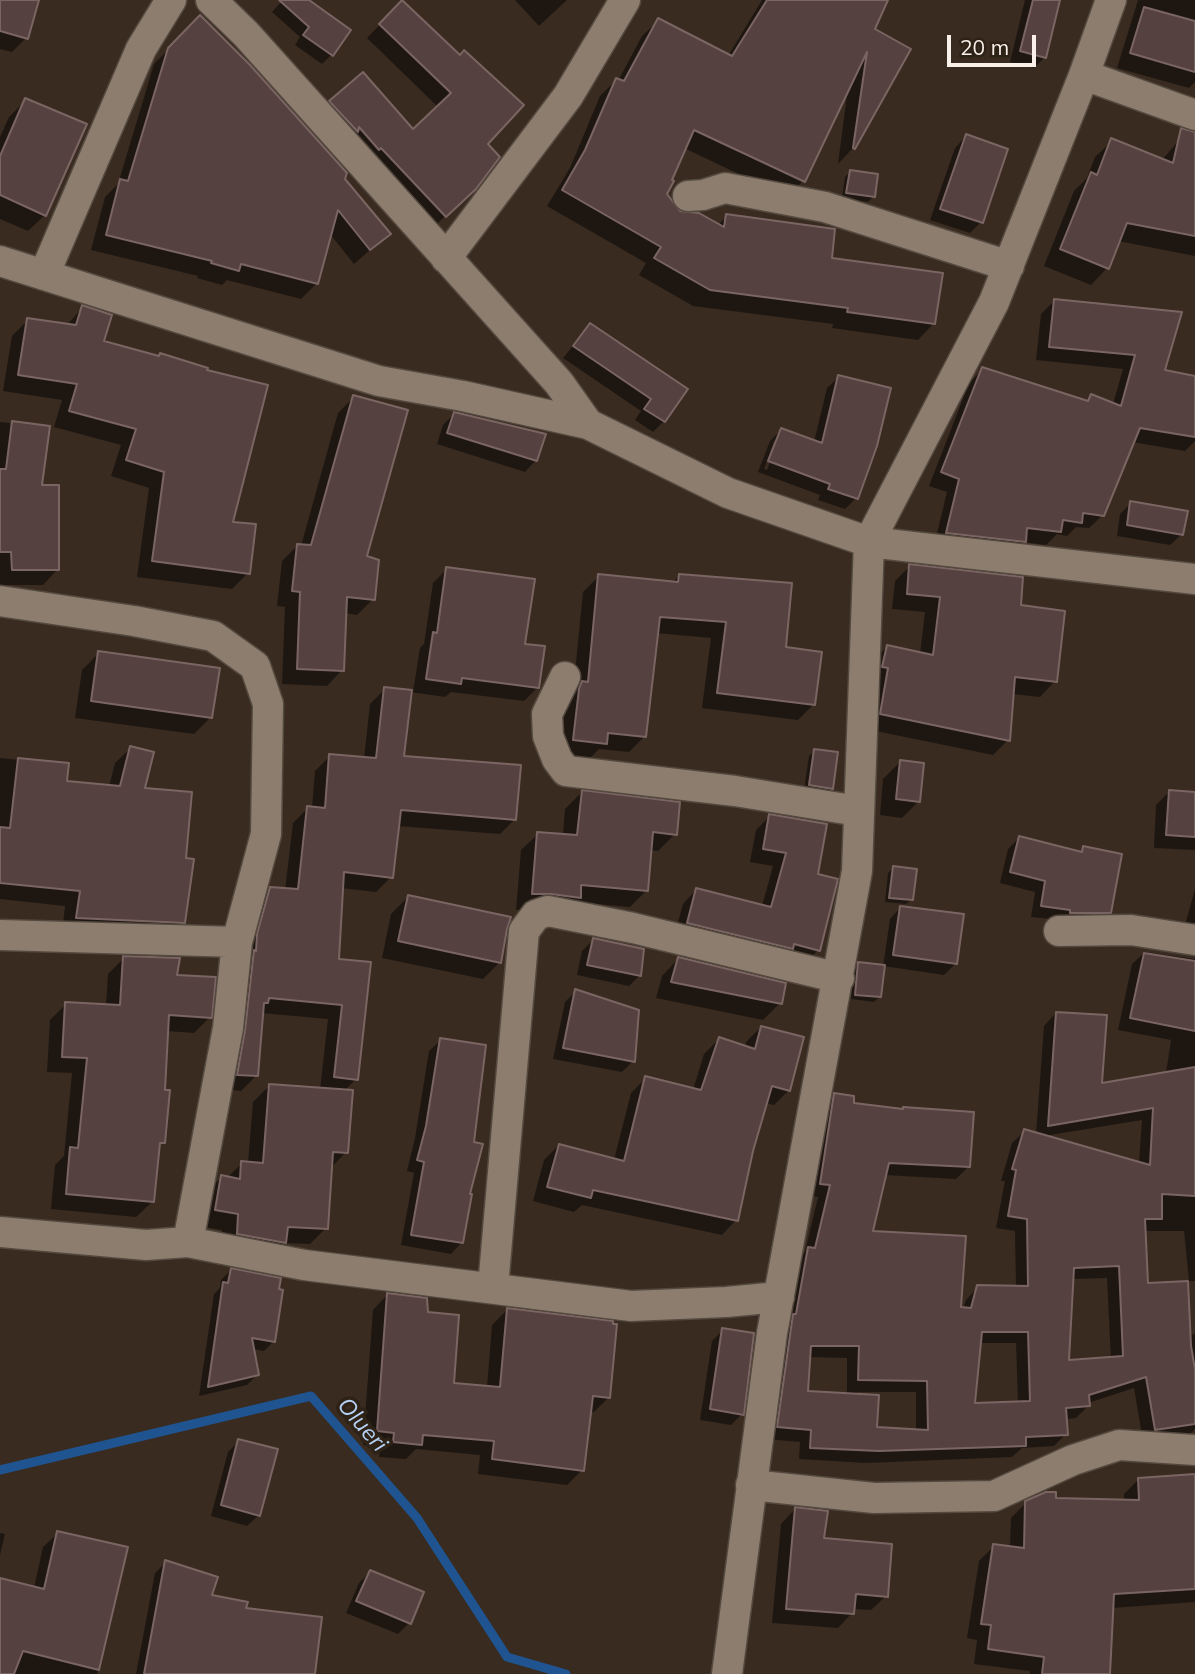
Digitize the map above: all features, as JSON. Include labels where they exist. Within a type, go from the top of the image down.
[{"type":"street","points":[[44,275],[141,49],[171,0]]},
{"type":"street","points":[[211,0],[246,34],[559,383],[588,424]]},
{"type":"street","points":[[446,258],[568,96],[625,0]]},
{"type":"street","points":[[729,1663],[751,1485],[779,1297],[857,871],[869,542],[1009,266],[1111,0]]},
{"type":"street","points":[[1083,75],[1195,115]]},
{"type":"street","points":[[688,196],[703,195],[724,188],[825,207],[1009,266]]},
{"type":"street","points":[[0,261],[379,381],[463,396],[588,424],[728,492],[869,542],[1195,579]]},
{"type":"street","points":[[0,601],[213,636],[255,666],[268,704],[266,834],[237,942],[228,1028],[188,1242]]},
{"type":"street","points":[[565,677],[547,714],[548,736],[557,759],[566,771],[735,791],[858,811]]},
{"type":"street","points":[[493,1287],[524,930],[536,915],[548,911],[632,928],[839,978]]},
{"type":"street","points":[[1059,931],[1131,930],[1195,940]]},
{"type":"street","points":[[0,935],[237,942]]},
{"type":"street","points":[[0,1232],[146,1245],[188,1242],[304,1265],[631,1306],[779,1297]]},
{"type":"street","points":[[751,1485],[874,1498],[994,1496],[1073,1460],[1119,1446],[1195,1450]]},
{"type":"building","points":[[0,0],[39,0],[28,39],[0,31]]},
{"type":"building","points":[[279,0],[309,0],[351,30],[333,56],[303,35],[309,27]]},
{"type":"building","points":[[402,0],[460,55],[464,50],[524,105],[488,144],[500,157],[476,189],[446,217],[381,148],[379,150],[359,127],[358,132],[329,101],[363,72],[413,129],[451,93],[379,24]]},
{"type":"building","points":[[767,0],[888,0],[875,29],[911,49],[855,149],[853,148],[867,52],[805,182],[694,130],[667,194],[680,211],[699,213],[724,227],[726,214],[835,229],[832,258],[943,273],[935,324],[847,312],[848,308],[710,290],[654,258],[661,247],[562,190],[585,150],[616,78],[624,81],[658,18],[732,56]]},
{"type":"building","points":[[1033,0],[1060,0],[1046,58],[1020,51]]},
{"type":"building","points":[[1144,7],[1195,21],[1195,72],[1130,53]]},
{"type":"building","points":[[200,15],[250,65],[347,173],[345,179],[391,234],[370,250],[338,210],[318,284],[241,264],[239,271],[211,263],[212,261],[106,235],[120,179],[128,181],[168,48]]},
{"type":"building","points":[[25,98],[87,124],[46,216],[0,195],[0,156]]},
{"type":"building","points":[[1181,128],[1195,132],[1195,236],[1127,223],[1109,269],[1060,249],[1091,172],[1097,175],[1111,138],[1173,163]]},
{"type":"building","points":[[966,134],[1008,149],[983,223],[940,209]]},
{"type":"building","points":[[850,170],[878,174],[875,197],[846,193]]},
{"type":"building","points":[[1054,299],[1182,312],[1165,370],[1195,376],[1195,437],[1140,428],[1104,516],[1083,513],[1082,523],[1063,520],[1061,532],[1027,528],[1026,542],[946,533],[959,479],[941,472],[982,367],[1088,401],[1091,394],[1121,406],[1135,355],[1049,347]]},
{"type":"building","points":[[82,305],[112,315],[104,341],[159,356],[160,353],[208,368],[207,370],[268,385],[233,522],[256,524],[250,574],[152,561],[164,472],[126,460],[136,429],[69,411],[77,384],[18,375],[27,318],[76,325]]},
{"type":"building","points":[[590,323],[688,389],[665,422],[644,409],[651,399],[573,346]]},
{"type":"building","points":[[838,375],[891,388],[877,446],[858,499],[828,489],[830,484],[768,461],[781,428],[822,443]]},
{"type":"building","points":[[353,395],[408,410],[367,556],[379,560],[375,600],[347,597],[344,671],[297,669],[300,592],[292,591],[297,544],[311,545]]},
{"type":"building","points":[[454,412],[546,434],[537,461],[447,433]]},
{"type":"building","points":[[12,421],[50,426],[42,485],[59,485],[59,570],[12,570],[11,552],[0,552],[0,469],[6,469]]},
{"type":"building","points":[[1130,501],[1188,511],[1183,535],[1127,525]]},
{"type":"building","points":[[909,564],[1023,577],[1021,605],[1065,611],[1057,682],[1015,677],[1010,741],[880,714],[888,668],[882,667],[887,645],[933,655],[940,597],[907,594]]},
{"type":"building","points":[[446,567],[535,579],[525,644],[545,646],[539,688],[462,678],[461,684],[426,679],[433,632],[437,633]]},
{"type":"building","points":[[598,574],[678,582],[679,574],[792,583],[786,647],[822,652],[815,705],[717,693],[726,622],[660,617],[646,737],[608,733],[607,744],[573,740],[579,689],[582,681],[588,682]]},
{"type":"building","points":[[98,651],[220,668],[212,718],[91,701]]},
{"type":"building","points":[[384,687],[412,690],[404,756],[521,765],[516,820],[401,810],[393,878],[344,872],[339,959],[371,962],[358,1080],[334,1077],[342,1005],[269,998],[268,1003],[264,1003],[258,1076],[237,1075],[254,950],[256,951],[257,934],[270,887],[298,889],[307,806],[325,808],[329,754],[376,758]]},
{"type":"building","points":[[130,746],[154,752],[145,788],[192,792],[186,858],[194,859],[185,923],[76,918],[80,891],[0,883],[0,827],[10,828],[18,758],[69,763],[67,781],[120,786]]},
{"type":"building","points":[[814,749],[838,752],[833,789],[809,785]]},
{"type":"building","points":[[900,760],[924,763],[920,802],[896,799]]},
{"type":"building","points":[[582,790],[680,802],[677,835],[653,832],[648,891],[581,885],[581,898],[532,894],[537,832],[577,835]]},
{"type":"building","points":[[1169,790],[1195,792],[1195,837],[1166,835]]},
{"type":"building","points":[[769,814],[827,824],[818,874],[838,879],[820,951],[794,944],[793,949],[687,923],[696,888],[771,907],[786,853],[763,849]]},
{"type":"building","points":[[1019,836],[1082,852],[1083,846],[1122,854],[1111,913],[1070,913],[1070,910],[1041,906],[1045,881],[1010,872]]},
{"type":"building","points":[[893,866],[917,869],[913,900],[889,898]]},
{"type":"building","points":[[408,895],[511,917],[501,963],[398,941]]},
{"type":"building","points":[[900,906],[964,914],[957,964],[893,955]]},
{"type":"building","points":[[593,938],[644,949],[641,976],[587,965]]},
{"type":"building","points":[[1144,953],[1195,961],[1195,1031],[1130,1018]]},
{"type":"building","points":[[123,956],[180,958],[177,975],[216,977],[212,1018],[169,1015],[165,1090],[170,1090],[165,1143],[160,1143],[154,1202],[66,1194],[70,1147],[78,1148],[87,1058],[62,1057],[65,1002],[120,1005]]},
{"type":"building","points":[[678,957],[786,983],[782,1004],[671,982]]},
{"type":"building","points":[[858,962],[885,965],[881,997],[855,995]]},
{"type":"building","points":[[575,989],[639,1010],[635,1062],[563,1048]]},
{"type":"building","points":[[1056,1012],[1107,1015],[1102,1083],[1195,1067],[1195,1196],[1162,1194],[1162,1219],[1145,1219],[1148,1283],[1188,1281],[1191,1346],[1195,1369],[1195,1424],[1155,1430],[1146,1377],[1089,1395],[1090,1406],[1066,1408],[1068,1435],[1026,1437],[1026,1446],[879,1451],[810,1448],[811,1430],[777,1427],[793,1314],[796,1314],[808,1247],[815,1248],[830,1185],[820,1184],[834,1093],[854,1096],[854,1103],[903,1109],[974,1112],[970,1167],[889,1163],[873,1231],[966,1236],[961,1307],[971,1308],[977,1285],[1028,1286],[1027,1219],[1008,1216],[1016,1170],[1012,1169],[1024,1129],[1150,1165],[1153,1108],[1048,1126]],"holes":[[[1119,1266],[1123,1356],[1069,1360],[1074,1268]],[[982,1332],[1028,1332],[1030,1401],[975,1403]],[[811,1346],[859,1346],[858,1380],[927,1381],[928,1430],[877,1427],[879,1395],[808,1391]]]},
{"type":"building","points":[[761,1026],[804,1037],[790,1091],[772,1086],[753,1151],[738,1221],[593,1190],[591,1198],[547,1187],[559,1144],[624,1161],[645,1076],[701,1090],[719,1037],[755,1049]]},
{"type":"building","points":[[440,1038],[486,1045],[474,1142],[483,1144],[470,1194],[463,1243],[411,1235],[424,1162],[417,1160],[426,1126]]},
{"type":"building","points":[[269,1084],[353,1090],[348,1153],[333,1152],[328,1229],[288,1227],[286,1243],[237,1234],[238,1214],[215,1210],[221,1175],[240,1179],[241,1161],[263,1163]]},
{"type":"building","points":[[231,1268],[281,1278],[279,1289],[283,1290],[275,1342],[252,1338],[259,1375],[208,1387],[223,1282],[228,1283]]},
{"type":"building","points":[[387,1293],[427,1298],[428,1312],[459,1315],[454,1383],[500,1387],[507,1308],[613,1321],[613,1324],[617,1324],[610,1398],[593,1396],[584,1471],[492,1459],[494,1441],[423,1435],[422,1445],[393,1442],[394,1433],[377,1431]]},
{"type":"building","points":[[722,1328],[754,1333],[744,1415],[710,1409]]},
{"type":"building","points":[[238,1439],[278,1449],[260,1516],[221,1505]]},
{"type":"building","points":[[1195,1474],[1195,1589],[1114,1594],[1110,1674],[1042,1674],[1044,1657],[988,1649],[991,1625],[981,1624],[993,1544],[1024,1548],[1025,1501],[1046,1492],[1056,1492],[1056,1498],[1139,1500],[1138,1478]]},
{"type":"building","points":[[795,1507],[828,1511],[824,1538],[892,1544],[888,1597],[856,1594],[854,1614],[786,1609]]},
{"type":"building","points":[[57,1531],[128,1547],[99,1670],[23,1651],[14,1674],[0,1674],[0,1578],[44,1589]]},
{"type":"building","points":[[165,1560],[218,1577],[212,1595],[248,1602],[246,1608],[322,1617],[315,1674],[144,1674]]},
{"type":"building","points":[[370,1570],[424,1592],[411,1624],[356,1601]]},
{"type":"waterway","name":"Olueri","points":[[0,1470],[311,1396],[417,1518],[507,1657],[566,1674]]}]
